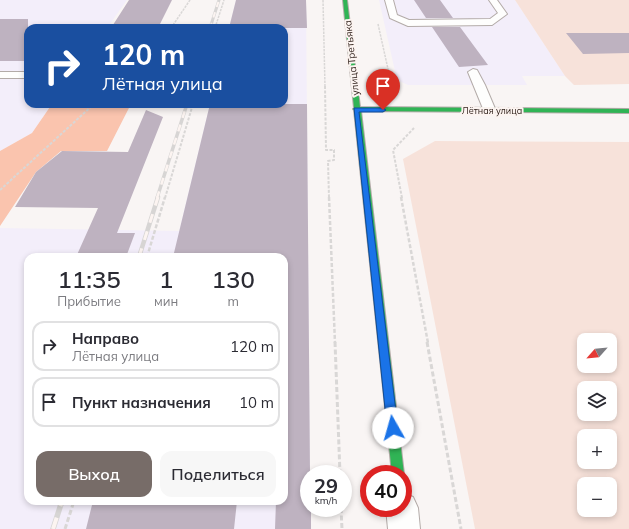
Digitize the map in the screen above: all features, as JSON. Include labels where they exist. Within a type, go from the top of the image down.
[{"type":"street","name":"улица Третьяка","points":[[345,0],[356,110],[397,465]]},
{"type":"street","name":"Лётная улица","points":[[356,110],[629,111]]},
{"type":"street","points":[[403,517],[404,529]]},
{"type":"lane","points":[[389,0],[393,16],[408,23],[416,23],[492,22],[503,14],[493,0]]},
{"type":"lane","points":[[473,72],[480,85],[490,111]]},
{"type":"lane","points":[[0,75],[24,75]]},
{"type":"path","points":[[174,24],[190,0]]},
{"type":"path","points":[[216,24],[224,0]]},
{"type":"path","points":[[323,0],[326,150],[334,150],[334,160],[328,161],[340,465]]},
{"type":"path","points":[[0,190],[90,108]]},
{"type":"path","points":[[148,253],[192,108]]},
{"type":"path","points":[[422,128],[414,128],[393,150],[461,529]]},
{"type":"path","points":[[65,529],[73,505]]},
{"type":"path","points":[[341,517],[342,529]]},
{"type":"shaded area","points":[[0,0],[127,0],[110,24],[24,24],[24,108],[49,108],[32,133],[0,151]]},
{"type":"shaded area","points":[[236,0],[306,0],[310,465],[300,465],[300,517],[310,517],[311,529],[0,529],[0,228],[179,231],[209,108],[288,108],[288,24],[230,24]]},
{"type":"shaded area","points":[[379,0],[515,0],[565,76],[522,76],[527,85],[408,85],[397,80]]},
{"type":"shaded area","points":[[515,0],[629,0],[629,84],[574,85],[565,76]]},
{"type":"shaded area","points":[[49,108],[129,108],[107,151],[61,151],[36,172],[0,226],[0,151],[32,133]]},
{"type":"shaded area","points":[[435,141],[629,142],[629,529],[475,529],[403,159]]},
{"type":"building","points":[[129,0],[172,0],[160,24],[114,24]]},
{"type":"building","points":[[236,0],[306,0],[307,28],[288,28],[288,24],[230,24]]},
{"type":"building","points":[[414,0],[440,0],[453,18],[426,18]]},
{"type":"building","points":[[0,19],[28,19],[28,24],[24,24],[24,61],[0,61]]},
{"type":"building","points":[[432,27],[460,27],[488,65],[459,67]]},
{"type":"building","points":[[566,33],[629,33],[629,53],[583,54]]},
{"type":"building","points":[[288,104],[307,104],[310,465],[300,465],[300,517],[311,517],[311,529],[275,529],[276,505],[288,505],[288,253],[174,253],[209,108],[288,108]]},
{"type":"building","points":[[146,110],[163,117],[117,233],[135,233],[128,253],[78,253],[98,208],[15,207],[36,172],[62,151],[128,152]]},
{"type":"building","points":[[92,505],[237,505],[234,529],[86,529]]},
{"type":"railway","points":[[211,24],[219,0]]},
{"type":"railway","points":[[157,198],[186,108]]},
{"type":"railway","points":[[140,253],[158,197]]},
{"type":"railway","points":[[53,529],[61,505]]},
{"type":"traffic: fast","points":[[345,0],[397,465]]},
{"type":"traffic: fast","points":[[356,109],[629,111]]},
{"type":"route","points":[[383,110],[356,110],[393,428]]}]
